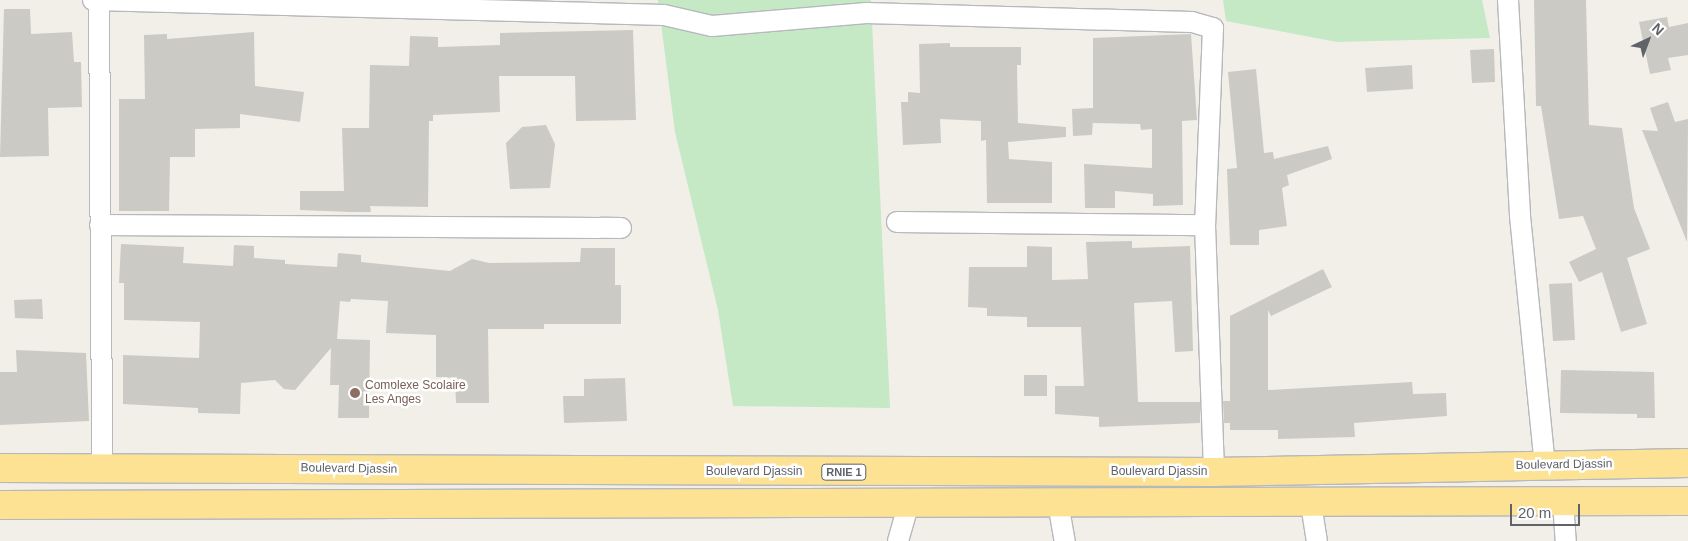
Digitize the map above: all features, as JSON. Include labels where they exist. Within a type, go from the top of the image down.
[{"type":"highway","name":"Boulevard Djassin","points":[[0,468],[102,467],[742,473],[1214,472],[1688,463]]},
{"type":"highway","points":[[0,505],[908,505],[1688,502]]},
{"type":"street","points":[[1508,0],[1520,216],[1546,466]]},
{"type":"street","points":[[102,467],[97,1],[664,15],[712,26],[866,13],[1192,22],[1213,28],[1205,225],[1214,472]]},
{"type":"street","points":[[897,222],[1205,225]]},
{"type":"street","points":[[100,225],[621,228]]},
{"type":"street","points":[[1563,502],[1566,541]]},
{"type":"street","points":[[1058,503],[1065,541]]},
{"type":"street","points":[[1311,504],[1317,541]]},
{"type":"street","points":[[898,541],[908,505]]},
{"type":"green space","points":[[658,0],[871,0],[890,408],[733,406],[718,310],[675,132]]},
{"type":"green space","points":[[1223,0],[1482,0],[1490,38],[1337,42],[1226,21]]},
{"type":"building","points":[[1534,0],[1586,0],[1589,125],[1622,128],[1634,208],[1650,249],[1627,258],[1647,324],[1621,332],[1602,272],[1579,282],[1569,262],[1596,249],[1583,216],[1559,219],[1541,106],[1536,106]]},
{"type":"building","points":[[4,9],[30,9],[31,34],[72,32],[74,62],[81,62],[82,107],[48,108],[49,156],[0,157]]},
{"type":"building","points":[[1667,17],[1669,27],[1688,23],[1688,55],[1668,58],[1671,70],[1650,74],[1639,22]]},
{"type":"building","points":[[633,30],[636,120],[576,121],[575,76],[499,76],[500,112],[433,115],[433,121],[429,121],[428,207],[370,206],[371,212],[300,210],[300,191],[344,191],[342,128],[369,128],[370,65],[409,66],[410,36],[438,37],[438,47],[500,45],[500,33]]},
{"type":"building","points":[[254,32],[255,86],[304,92],[300,122],[240,114],[240,128],[195,129],[195,157],[170,157],[169,211],[119,211],[119,99],[145,99],[144,35],[167,34],[167,39]]},
{"type":"building","points":[[1191,34],[1197,120],[1182,121],[1183,205],[1153,206],[1153,194],[1115,191],[1115,208],[1085,208],[1084,164],[1152,168],[1152,129],[1141,130],[1140,124],[1093,123],[1093,119],[1092,135],[1073,136],[1072,109],[1093,108],[1093,38]]},
{"type":"building","points":[[950,43],[950,47],[1021,47],[1021,65],[1017,65],[1018,123],[1066,127],[1066,137],[1008,142],[1009,159],[1052,162],[1052,203],[987,203],[986,140],[981,141],[981,121],[940,119],[941,143],[903,145],[901,102],[908,102],[908,92],[920,93],[919,44]]},
{"type":"building","points":[[1494,49],[1495,82],[1472,83],[1470,50]]},
{"type":"building","points":[[1412,65],[1413,89],[1367,92],[1365,68]]},
{"type":"building","points":[[1256,69],[1264,153],[1273,152],[1274,159],[1328,146],[1332,159],[1287,175],[1289,185],[1282,188],[1287,226],[1259,230],[1259,245],[1230,245],[1227,169],[1237,168],[1228,72]]},
{"type":"building","points":[[1668,102],[1675,122],[1688,119],[1687,242],[1642,130],[1658,131],[1650,108]]},
{"type":"building","points":[[546,125],[555,144],[550,188],[510,189],[506,143],[522,127]]},
{"type":"building","points":[[1132,241],[1132,248],[1190,246],[1193,351],[1175,352],[1172,301],[1134,303],[1138,402],[1200,402],[1200,423],[1099,427],[1099,417],[1055,414],[1055,386],[1084,386],[1081,327],[1027,327],[1027,317],[987,316],[987,308],[968,307],[969,267],[1027,267],[1027,246],[1052,247],[1052,280],[1088,279],[1086,242]]},
{"type":"building","points":[[121,244],[184,247],[183,263],[233,266],[234,245],[254,246],[254,258],[285,260],[285,264],[337,267],[338,253],[361,255],[361,262],[450,271],[472,259],[489,263],[580,262],[581,248],[615,248],[615,285],[621,285],[621,324],[544,324],[544,329],[488,329],[489,403],[456,403],[455,378],[436,377],[436,335],[386,333],[388,301],[351,299],[350,302],[340,301],[337,339],[370,340],[369,418],[338,418],[339,385],[330,385],[331,348],[295,390],[284,389],[275,380],[241,383],[240,414],[198,413],[198,408],[123,404],[123,355],[199,358],[200,322],[124,320],[124,283],[119,283]]},
{"type":"building","points":[[1323,269],[1332,287],[1271,316],[1268,310],[1268,390],[1412,382],[1413,394],[1446,393],[1447,416],[1354,423],[1355,437],[1278,439],[1278,430],[1230,430],[1230,423],[1224,423],[1223,401],[1230,401],[1230,316]]},
{"type":"building","points":[[1572,283],[1575,340],[1553,341],[1549,284]]},
{"type":"building","points":[[42,299],[43,319],[15,318],[14,300]]},
{"type":"building","points":[[16,350],[86,353],[89,421],[0,425],[0,372],[17,372]]},
{"type":"building","points":[[1561,370],[1654,372],[1655,418],[1637,418],[1637,414],[1560,413]]},
{"type":"building","points":[[1024,375],[1047,375],[1047,396],[1024,396]]},
{"type":"building","points":[[625,378],[627,421],[564,423],[563,396],[584,396],[584,379]]},
{"type":"place","name":"Complexe Scolaire Les Anges","points":[[355,393]]}]
